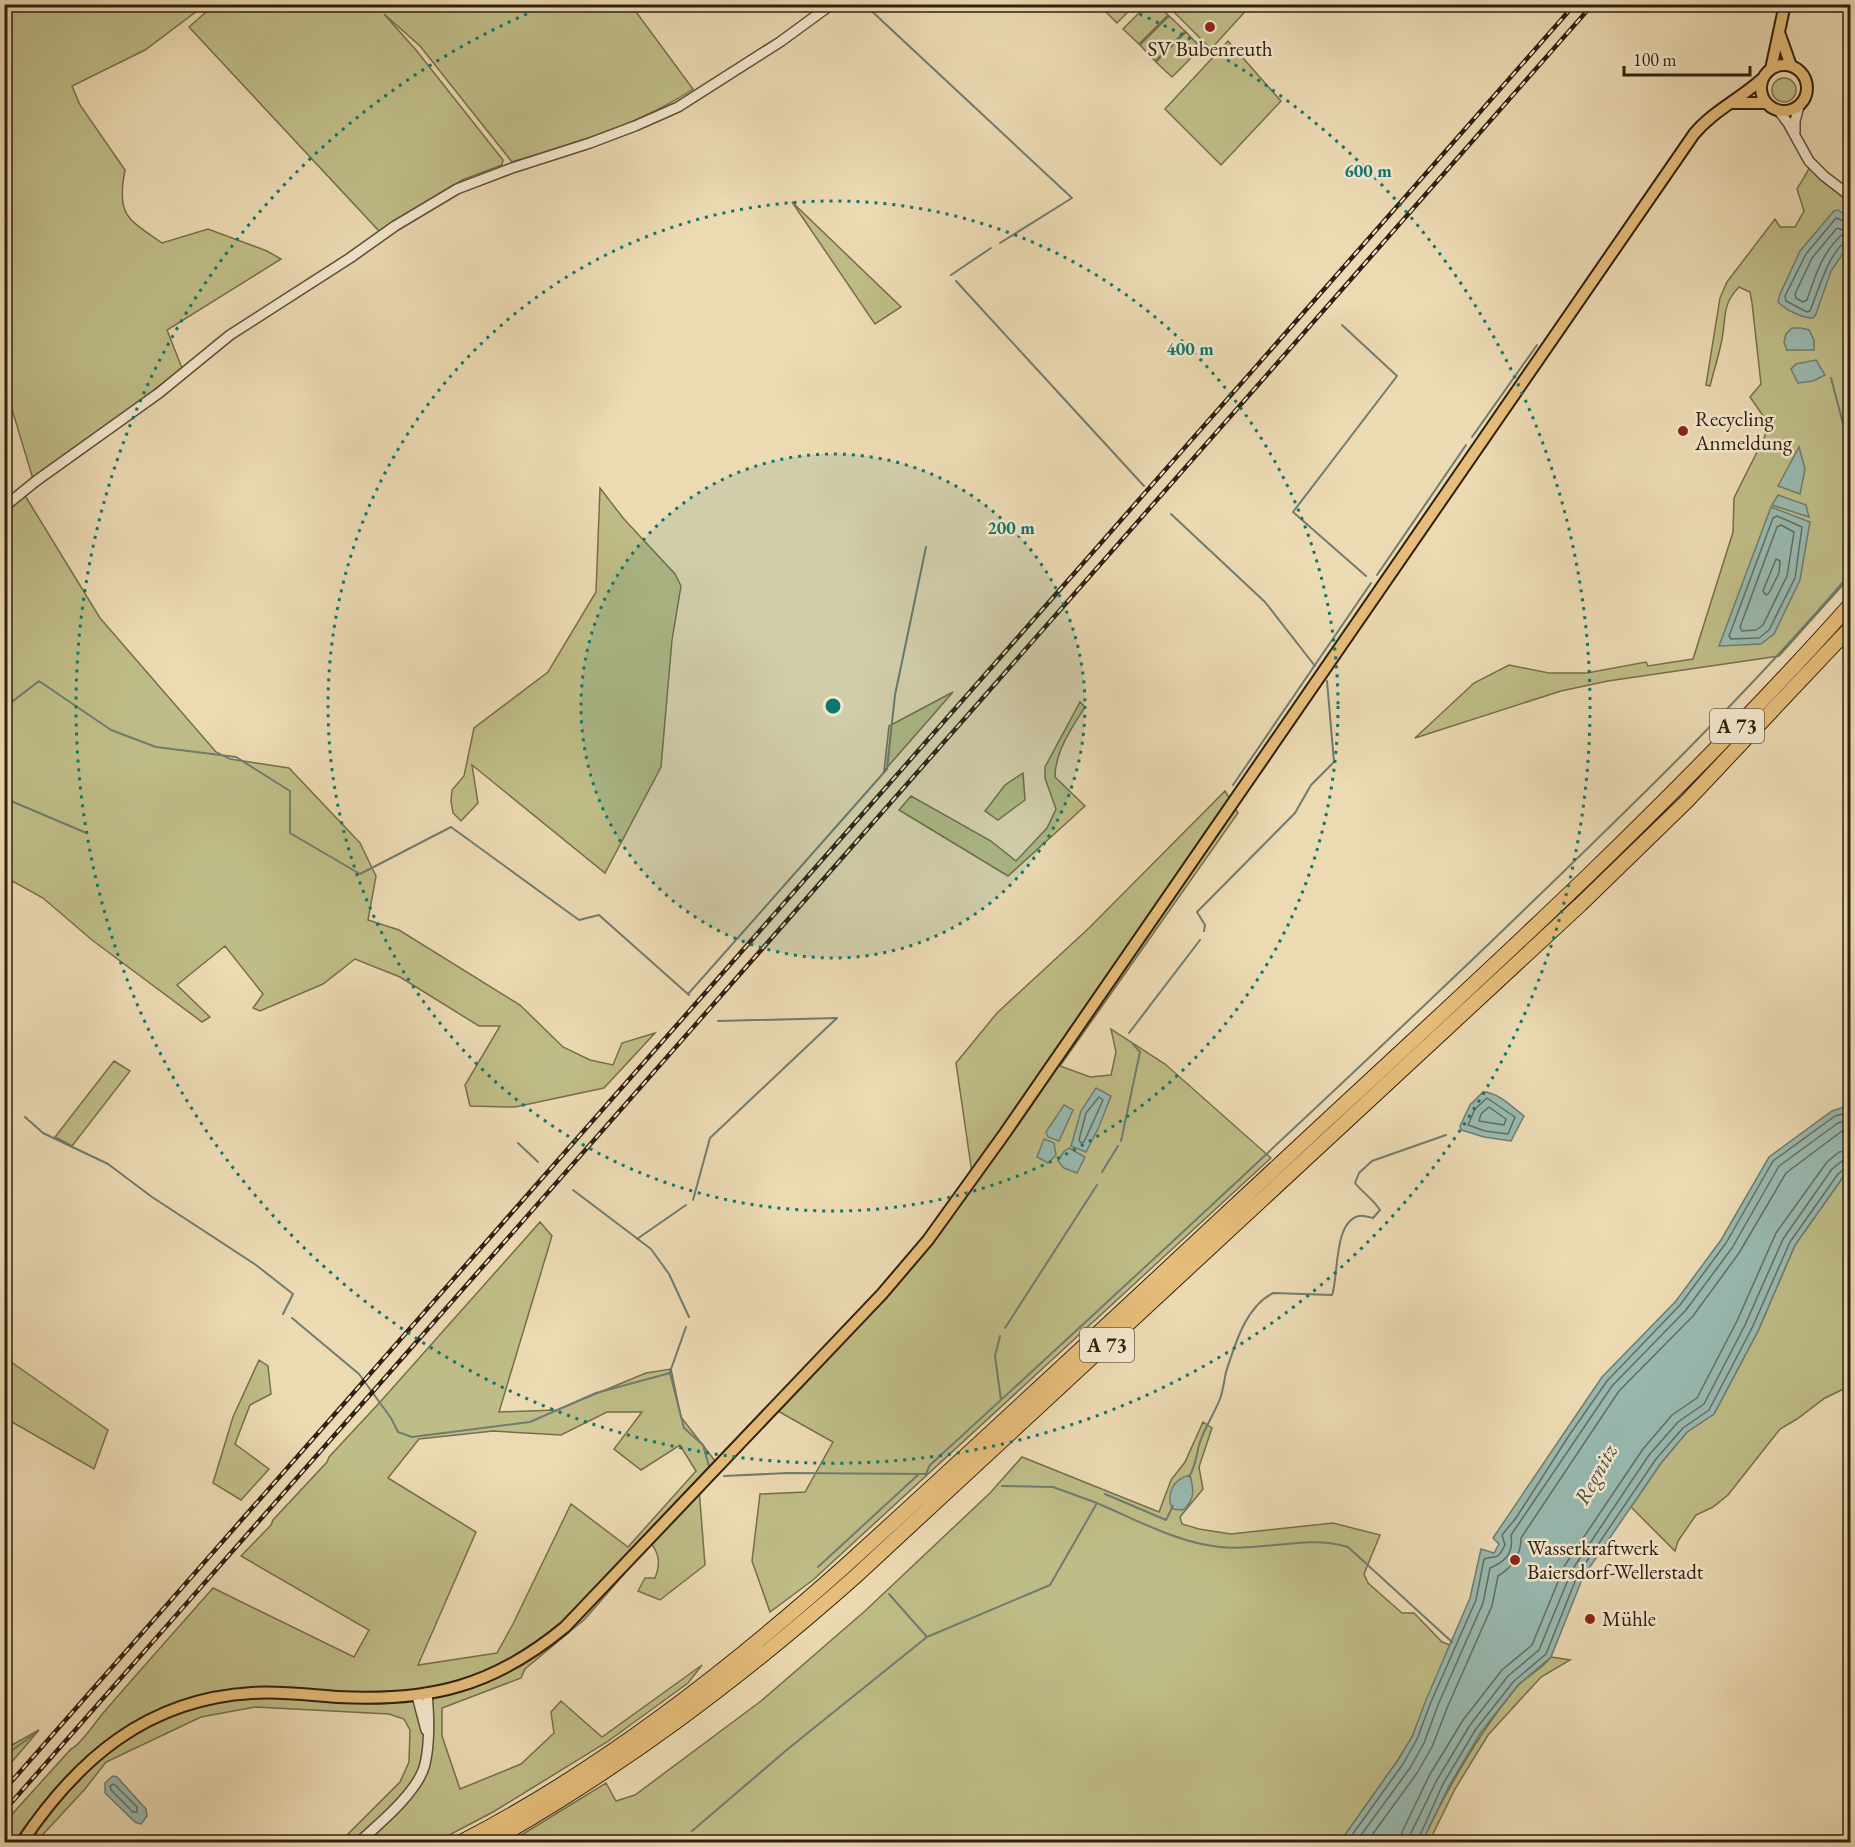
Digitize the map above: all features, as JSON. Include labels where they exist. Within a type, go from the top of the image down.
[{"type":"highway","points":[[1820,639],[1851,596]]},
{"type":"highway","name":"A 73","points":[[461,1842],[560,1784],[650,1724],[743,1653],[811,1596],[1509,952],[1654,812],[1851,605]]},
{"type":"highway","name":"A 73","points":[[490,1842],[620,1763],[682,1719],[762,1657],[847,1584],[1572,913],[1687,801],[1847,633]]},
{"type":"main road","points":[[22,1842],[51,1802],[96,1755],[126,1733],[185,1706],[252,1693],[296,1693],[373,1698],[422,1695],[470,1683],[500,1671],[524,1658],[566,1627],[882,1294],[928,1240],[1038,1087],[1694,134],[1712,115],[1733,103],[1771,69],[1785,4]]},
{"type":"main road","points":[[1779,30],[1791,66]]},
{"type":"main road","points":[[1733,103],[1766,103],[1779,111],[1786,112],[1799,106],[1807,94],[1806,80],[1798,69],[1785,65],[1771,69]]},
{"type":"main road","points":[[1762,79],[1762,95],[1766,103]]},
{"type":"street","points":[[4,507],[36,481],[159,393],[230,335],[413,215],[457,189],[512,168],[590,143],[678,107],[780,42],[832,4]]},
{"type":"street","points":[[1795,134],[1795,121],[1799,106]]},
{"type":"street","points":[[1779,111],[1795,134],[1804,154],[1816,169],[1851,196]]},
{"type":"street","points":[[359,1842],[398,1804],[420,1776],[425,1765],[427,1732],[422,1695]]},
{"type":"shaded area","points":[[215,4],[631,5],[693,89],[628,123],[512,162],[420,46],[384,14],[416,50],[503,160],[502,165],[462,180],[379,231],[189,27]]},
{"type":"shaded area","points":[[4,5],[205,5],[145,50],[72,86],[80,105],[125,170],[122,197],[124,207],[127,215],[141,228],[162,243],[208,229],[267,251],[281,259],[167,330],[182,368],[101,431],[33,479],[5,386]]},
{"type":"shaded area","points":[[1104,5],[1135,5],[1117,23],[1101,7]]},
{"type":"shaded area","points":[[1147,5],[1158,5],[1168,15],[1139,44],[1123,29]]},
{"type":"shaded area","name":"SV Bubenreuth","points":[[1167,5],[1251,5],[1211,49]]},
{"type":"shaded area","points":[[1169,16],[1185,31],[1155,61],[1140,45]]},
{"type":"shaded area","points":[[1186,32],[1201,48],[1172,77],[1156,62]]},
{"type":"shaded area","points":[[1228,41],[1281,101],[1221,165],[1165,109]]},
{"type":"shaded area","points":[[1784,78],[1789,79],[1795,85],[1795,95],[1789,101],[1784,102],[1779,101],[1773,95],[1772,90],[1773,85],[1779,79]]},
{"type":"shaded area","points":[[1810,167],[1850,198],[1850,577],[1779,656],[1608,681],[1561,691],[1415,738],[1474,683],[1509,665],[1549,673],[1587,673],[1646,662],[1648,666],[1693,659],[1733,532],[1734,498],[1765,436],[1766,420],[1750,397],[1761,384],[1752,303],[1750,292],[1739,287],[1727,305],[1718,357],[1710,386],[1706,385],[1720,298],[1727,282],[1775,219],[1780,227],[1795,227],[1804,211],[1797,189]]},
{"type":"shaded area","points":[[792,202],[901,307],[875,324]]},
{"type":"shaded area","points":[[600,488],[623,518],[675,574],[681,586],[672,640],[661,767],[605,873],[472,765],[478,803],[461,821],[453,813],[451,801],[452,790],[464,776],[474,728],[548,672],[596,592]]},
{"type":"shaded area","points":[[21,489],[100,618],[216,752],[230,759],[289,768],[360,843],[376,876],[368,920],[399,930],[520,1005],[563,1047],[590,1060],[613,1065],[622,1043],[655,1033],[604,1088],[515,1107],[470,1106],[465,1085],[500,1026],[479,1026],[400,977],[355,959],[323,984],[260,1011],[253,1008],[263,994],[225,946],[177,985],[210,1017],[202,1022],[92,940],[43,898],[5,877],[4,503]]},
{"type":"shaded area","points":[[953,692],[884,771],[889,726]]},
{"type":"shaded area","points":[[1080,702],[1085,707],[1061,749],[1055,777],[1085,806],[1008,876],[899,810],[911,796],[991,841],[1016,861],[1047,828],[1056,809],[1045,778],[1045,767]]},
{"type":"shaded area","points":[[1023,773],[1025,800],[998,820],[985,811],[1005,785]]},
{"type":"shaded area","points":[[1225,791],[1238,813],[1060,1066],[1090,1077],[1111,1075],[1116,1052],[1111,1029],[1165,1064],[1271,1158],[813,1580],[770,1612],[752,1561],[760,1494],[805,1492],[833,1442],[776,1410],[930,1243],[973,1180],[956,1063],[997,1013],[1089,928]]},
{"type":"shaded area","points":[[114,1061],[130,1071],[72,1146],[55,1137]]},
{"type":"shaded area","points":[[1850,1171],[1850,1386],[1825,1398],[1780,1429],[1728,1495],[1713,1507],[1696,1515],[1678,1541],[1675,1551],[1631,1507],[1661,1463],[1687,1432],[1714,1414],[1758,1331],[1795,1245],[1843,1177]]},
{"type":"shaded area","points":[[540,1222],[552,1236],[499,1412],[557,1410],[646,1373],[671,1369],[681,1417],[719,1466],[699,1489],[705,1565],[660,1600],[638,1591],[645,1578],[655,1578],[657,1573],[658,1556],[651,1543],[585,1619],[525,1669],[521,1678],[442,1708],[442,1736],[460,1789],[521,1764],[554,1733],[551,1712],[561,1701],[602,1737],[702,1665],[688,1683],[607,1742],[493,1812],[436,1842],[340,1842],[400,1782],[409,1762],[410,1730],[404,1719],[389,1714],[255,1707],[201,1717],[106,1762],[85,1789],[36,1842],[5,1842],[5,1822],[83,1738],[213,1588],[354,1657],[369,1630],[241,1556]],"holes":[[[607,1412],[642,1412],[614,1449],[641,1470],[680,1445],[696,1471],[628,1547],[571,1504],[497,1653],[418,1665],[476,1532],[388,1478],[419,1439],[493,1431],[561,1435]]]},
{"type":"shaded area","points":[[4,1357],[108,1430],[94,1469],[5,1418]]},
{"type":"shaded area","points":[[259,1360],[268,1366],[271,1394],[250,1405],[235,1444],[269,1469],[241,1500],[213,1483],[233,1417]]},
{"type":"shaded area","points":[[1203,1422],[1212,1428],[1199,1467],[1203,1489],[1180,1517],[1182,1524],[1231,1534],[1333,1523],[1380,1535],[1364,1574],[1368,1583],[1402,1613],[1414,1613],[1442,1642],[1450,1645],[1412,1737],[1340,1842],[510,1842],[606,1783],[616,1801],[635,1795],[761,1701],[865,1611],[990,1493],[1022,1457],[1159,1512],[1171,1480],[1185,1462]]},
{"type":"shaded area","points":[[1551,1657],[1570,1660],[1541,1677],[1488,1735],[1455,1789],[1429,1842],[1422,1842],[1453,1781],[1489,1724],[1516,1688]]},
{"type":"shaded area","points":[[39,1730],[5,1770],[5,1749]]},
{"type":"water","points":[[1838,210],[1850,219],[1850,243],[1831,271],[1816,314],[1813,318],[1799,315],[1778,302],[1780,294],[1800,251],[1834,211]]},
{"type":"water","points":[[1792,328],[1809,330],[1814,340],[1814,350],[1787,350],[1784,342],[1786,334]]},
{"type":"water","points":[[1816,360],[1825,375],[1813,381],[1798,383],[1791,369],[1796,364]]},
{"type":"water","points":[[1799,447],[1805,469],[1800,494],[1778,486]]},
{"type":"water","points":[[1778,495],[1806,505],[1809,517],[1772,505]]},
{"type":"water","points":[[1771,507],[1810,522],[1800,580],[1774,634],[1761,644],[1719,646]]},
{"type":"water","points":[[1096,1088],[1111,1096],[1086,1152],[1071,1146],[1081,1111]]},
{"type":"water","points":[[1483,1092],[1499,1097],[1524,1116],[1511,1141],[1484,1137],[1461,1130],[1460,1126],[1470,1105]]},
{"type":"water","points":[[1064,1105],[1073,1110],[1059,1141],[1048,1137],[1046,1132]]},
{"type":"water","name":"Regnitz","points":[[1850,1105],[1850,1171],[1843,1177],[1795,1245],[1758,1331],[1714,1414],[1687,1432],[1661,1463],[1583,1577],[1551,1657],[1518,1685],[1481,1732],[1449,1786],[1422,1842],[1340,1842],[1412,1737],[1470,1598],[1481,1549],[1494,1553],[1499,1544],[1493,1538],[1602,1377],[1676,1301],[1721,1240],[1769,1157],[1832,1111]]},
{"type":"water","points":[[1044,1139],[1054,1143],[1056,1155],[1048,1163],[1037,1157]]},
{"type":"water","points":[[1069,1148],[1085,1157],[1077,1173],[1064,1168],[1058,1161],[1064,1151]]},
{"type":"water","points":[[1190,1475],[1193,1490],[1190,1502],[1183,1510],[1172,1509],[1170,1498],[1172,1488],[1179,1480]]},
{"type":"water","points":[[113,1776],[117,1777],[146,1809],[147,1816],[141,1824],[135,1822],[105,1793],[105,1783]]},
{"type":"waterway","points":[[864,4],[1072,198],[1000,243]]},
{"type":"waterway","points":[[951,275],[991,248]]},
{"type":"waterway","points":[[956,281],[1144,486]]},
{"type":"waterway","points":[[1342,325],[1397,376],[1293,512],[1366,576]]},
{"type":"waterway","points":[[1472,437],[1537,345]]},
{"type":"waterway","points":[[1831,378],[1850,450]]},
{"type":"waterway","points":[[1377,575],[1466,445]]},
{"type":"waterway","points":[[1171,514],[1265,602],[1315,666]]},
{"type":"waterway","points":[[689,993],[887,769],[895,695],[926,547]]},
{"type":"waterway","points":[[724,1476],[788,1473],[926,1474],[930,1465],[1285,1137],[1586,849],[1722,715],[1850,574]]},
{"type":"waterway","points":[[1233,785],[1371,583]]},
{"type":"waterway","points":[[4,708],[39,681],[111,730],[156,747],[236,757],[290,791],[290,833],[360,874],[451,827],[579,920],[599,915],[689,995]]},
{"type":"waterway","points":[[1204,931],[1205,925],[1197,912],[1295,813],[1311,785],[1334,762],[1327,681]]},
{"type":"waterway","points":[[4,798],[84,832]]},
{"type":"waterway","points":[[1129,1033],[1200,940]]},
{"type":"waterway","points":[[693,1200],[710,1138],[837,1018],[718,1021]]},
{"type":"waterway","points":[[1121,1141],[1140,1052],[1133,1044]]},
{"type":"waterway","points":[[25,1117],[43,1133],[108,1164],[152,1197],[256,1265],[293,1294],[283,1314]]},
{"type":"waterway","points":[[1189,1477],[1195,1465],[1202,1436],[1220,1399],[1237,1339],[1255,1307],[1273,1293],[1332,1295],[1338,1251],[1345,1228],[1351,1220],[1359,1216],[1373,1218],[1380,1210],[1355,1183],[1359,1173],[1372,1161],[1446,1135]]},
{"type":"waterway","points":[[518,1143],[538,1162]]},
{"type":"waterway","points":[[1102,1172],[1118,1146]]},
{"type":"waterway","points":[[1005,1328],[1097,1185]]},
{"type":"waterway","points":[[573,1190],[651,1249],[669,1274],[689,1317]]},
{"type":"waterway","points":[[637,1239],[686,1205]]},
{"type":"waterway","points":[[292,1318],[359,1374],[391,1418],[398,1432],[412,1437],[530,1422],[596,1393],[670,1373],[684,1428],[703,1445],[709,1466]]},
{"type":"waterway","points":[[670,1372],[686,1327]]},
{"type":"waterway","points":[[1000,1336],[995,1356],[1001,1400]]},
{"type":"waterway","points":[[818,1567],[919,1474]]},
{"type":"waterway","points":[[692,1831],[789,1748],[927,1637],[1050,1585],[1097,1503],[1053,1487],[1002,1486]]},
{"type":"waterway","points":[[1105,1494],[1166,1520],[1173,1506]]},
{"type":"waterway","points":[[1099,1504],[1158,1530],[1204,1545],[1236,1548],[1317,1542],[1348,1547],[1452,1642]]},
{"type":"waterway","points":[[889,1594],[927,1637]]},
{"type":"waterway","points":[[4,1756],[36,1733]]},
{"type":"waterway","points":[[682,1842],[687,1836]]},
{"type":"waterway","points":[[40,1838],[44,1842]]},
{"type":"railway","points":[[4,1790],[1575,4]]},
{"type":"railway","points":[[4,1811],[1593,4]]},
{"type":"place","name":"SV Bubenreuth","points":[[1210,27]]},
{"type":"place","name":"Recycling Anmeldung","points":[[1683,431]]},
{"type":"place","name":"Wasserkraftwerk Baiersdorf-Wellerstadt","points":[[1515,1560]]},
{"type":"place","name":"Mühle","points":[[1590,1619]]}]
